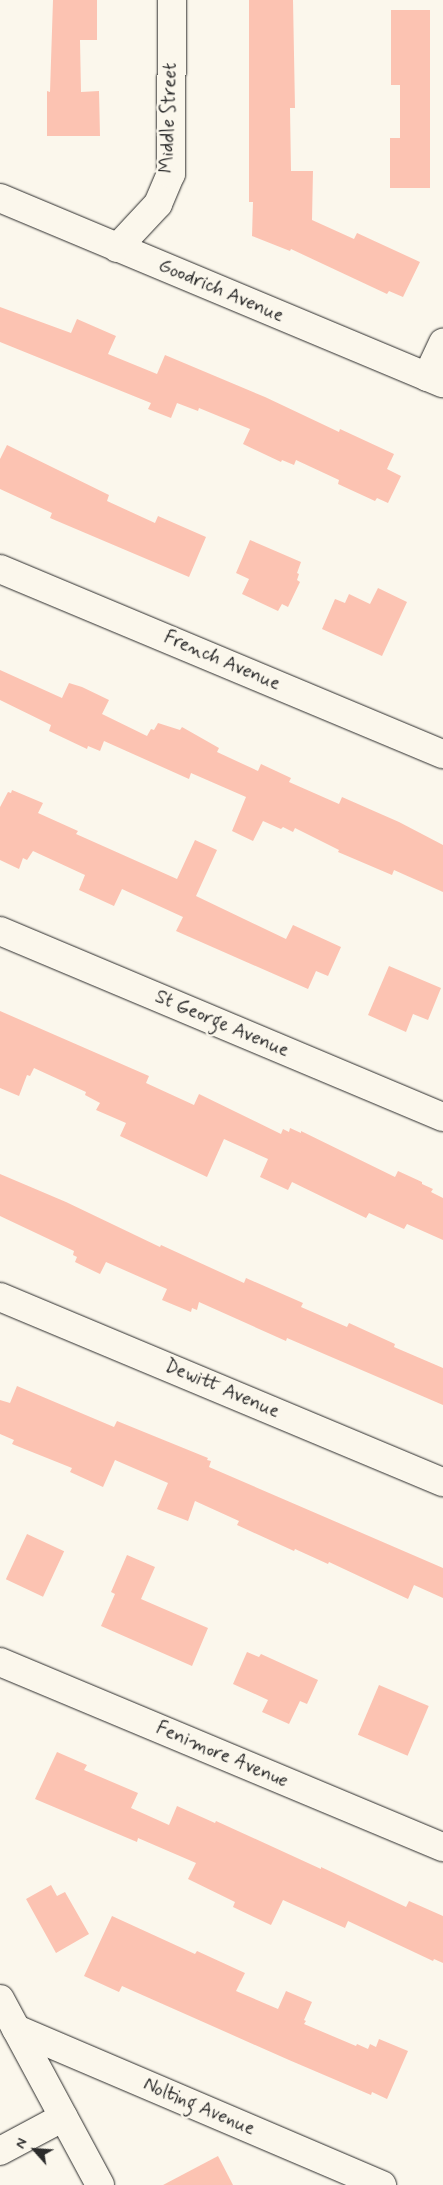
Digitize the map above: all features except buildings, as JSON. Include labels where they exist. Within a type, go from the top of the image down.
[{"type":"street","name":"Middle Street","points":[[117,248],[158,204],[171,174],[172,0]]},
{"type":"street","name":"Goodrich Avenue","points":[[0,198],[435,380]]},
{"type":"street","points":[[435,380],[443,343]]},
{"type":"street","name":"French Avenue","points":[[0,568],[443,754]]},
{"type":"street","name":"St George Avenue","points":[[0,931],[443,1117]]},
{"type":"street","name":"Dewitt Avenue","points":[[0,1297],[443,1482]]},
{"type":"street","name":"Fenimore Avenue","points":[[0,1662],[443,1847]]},
{"type":"street","points":[[0,2000],[100,2185]]},
{"type":"street","name":"Nolting Avenue","points":[[16,2029],[382,2185]]},
{"type":"street","points":[[0,2151],[64,2117]]}]
